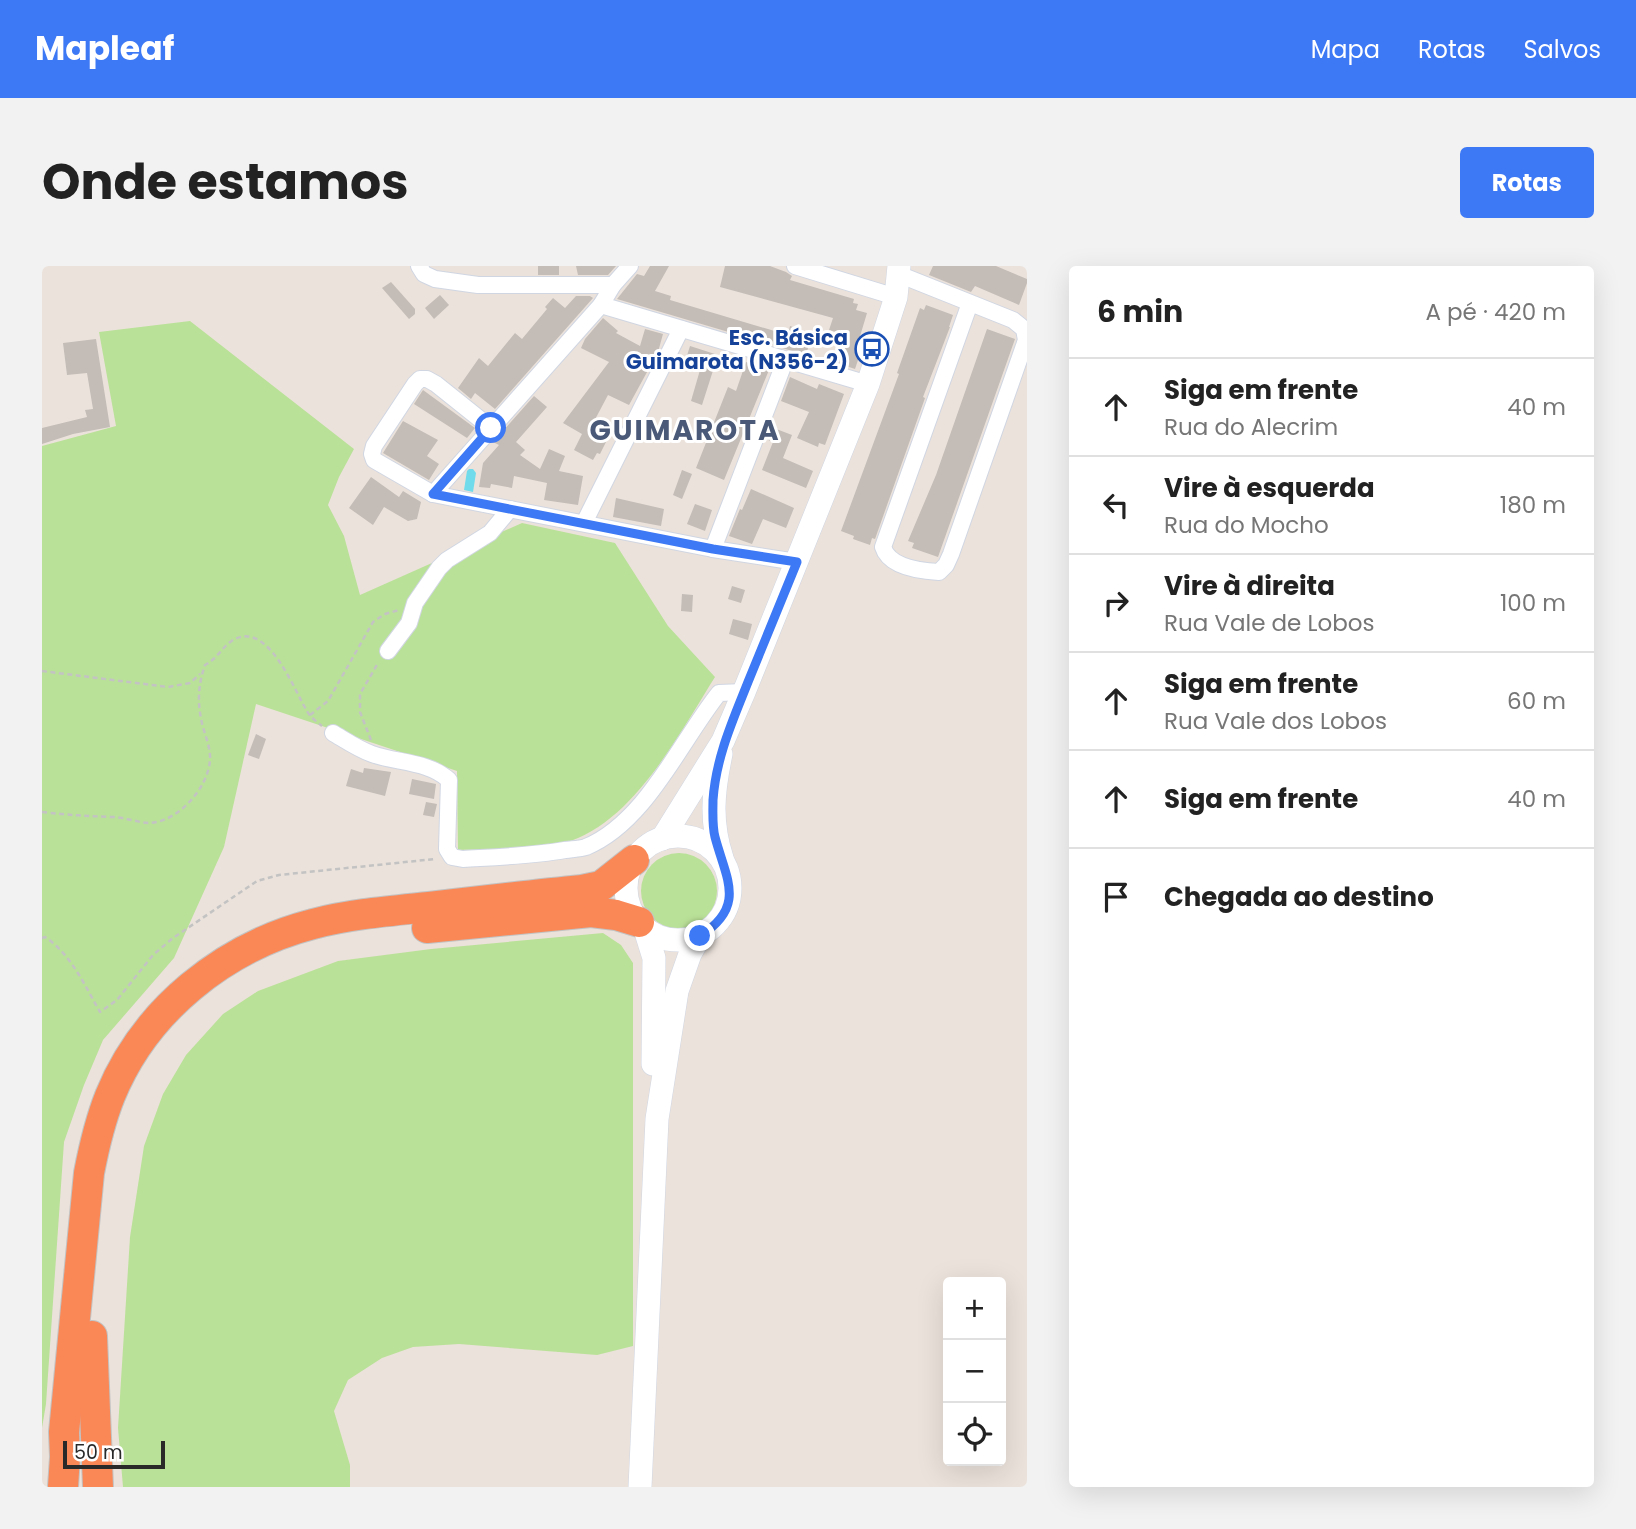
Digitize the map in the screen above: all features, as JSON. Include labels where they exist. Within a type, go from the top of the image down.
[{"type":"highway","points":[[63,1487],[64,1432],[84,1205],[98,1132],[111,1094],[130,1058],[176,999],[233,956],[266,940],[311,925],[370,914],[582,890],[601,886],[634,860]]},
{"type":"highway","points":[[76,1487],[108,1181],[117,1137],[126,1108],[141,1078],[174,1030],[213,995],[274,957],[338,938],[573,912],[604,913],[642,926]]},
{"type":"highway","points":[[92,1336],[98,1487]]},
{"type":"highway","points":[[50,1487],[64,1432]]},
{"type":"main road","points":[[662,839],[723,741],[744,692],[868,384],[898,279]]},
{"type":"main road","points":[[642,926],[657,936],[686,940],[700,936],[712,928],[723,914],[730,898],[730,880],[714,834],[713,801],[723,741]]},
{"type":"main road","points":[[657,1119],[653,1080],[654,958],[642,926],[627,899],[626,886],[634,860],[646,847],[662,839],[676,836],[697,840],[715,851],[724,863]]},
{"type":"main road","points":[[640,1487],[657,1119],[677,991],[690,954],[700,936]]},
{"type":"street","points":[[419,266],[424,274],[435,279],[478,285],[613,285]]},
{"type":"street","points":[[433,494],[601,305],[613,285],[630,266]]},
{"type":"street","points":[[795,266],[898,279],[970,303],[1013,320],[1024,329],[1026,340],[951,554],[939,572],[927,572],[893,561],[886,555],[883,547],[970,303]]},
{"type":"street","points":[[601,305],[868,384]]},
{"type":"street","points":[[584,523],[681,329]]},
{"type":"street","points":[[713,549],[785,361]]},
{"type":"street","points":[[491,428],[427,379],[420,379],[374,446],[372,454],[374,460],[433,494],[713,549],[797,562]]},
{"type":"street","points":[[388,651],[409,623],[415,603],[447,560],[490,533],[510,509]]},
{"type":"street","points":[[333,733],[371,754],[438,771],[449,780],[447,849],[452,857],[463,859],[550,853],[585,847],[618,827],[645,800],[719,693],[744,692]]},
{"type":"path","points":[[310,715],[328,701],[373,622],[385,614],[415,603]]},
{"type":"path","points":[[42,812],[150,822],[166,818],[182,807],[194,796],[205,779],[210,759],[200,718],[198,691],[202,672],[205,665],[217,659],[233,640],[252,636],[262,640],[298,691],[310,715],[333,733]]},
{"type":"path","points":[[371,754],[371,735],[360,712],[360,694],[388,651]]},
{"type":"path","points":[[42,671],[168,687],[190,683],[202,672]]},
{"type":"path","points":[[42,938],[45,937],[56,944],[68,958],[100,1012],[117,1000],[153,955],[173,938],[257,881],[279,876],[452,857]]},
{"type":"green space","points":[[190,321],[354,449],[328,505],[344,536],[360,595],[522,523],[615,543],[668,626],[715,677],[670,750],[633,797],[612,817],[589,833],[564,843],[525,849],[458,850],[457,771],[256,704],[224,847],[174,958],[103,1040],[64,1142],[46,1404],[42,1428],[42,446],[116,426],[99,332]]},
{"type":"green space","points":[[679,853],[693,856],[706,864],[714,877],[717,891],[714,905],[706,918],[693,926],[679,929],[665,926],[652,918],[644,905],[641,891],[644,877],[652,864],[665,856]]},
{"type":"green space","points":[[603,933],[621,945],[633,963],[633,1346],[597,1355],[459,1344],[413,1347],[382,1358],[348,1380],[334,1411],[350,1465],[350,1487],[123,1487],[118,1428],[130,1237],[144,1146],[163,1094],[186,1055],[223,1014],[258,991],[338,961],[431,949]]},
{"type":"water","points":[[469,469],[476,473],[473,492],[464,490]]},
{"type":"building","points":[[538,266],[559,266],[559,275],[538,275]]},
{"type":"building","points":[[576,266],[616,266],[608,275],[578,275]]},
{"type":"building","points":[[650,266],[669,266],[655,291],[671,296],[670,300],[788,335],[790,326],[812,334],[806,355],[617,299],[637,274],[644,276]]},
{"type":"building","points":[[725,266],[770,266],[792,276],[790,280],[854,299],[853,303],[858,304],[856,310],[867,313],[855,353],[860,354],[855,369],[834,362],[843,334],[829,330],[833,318],[720,287]]},
{"type":"building","points":[[933,266],[996,266],[1027,279],[1027,283],[1019,305],[975,286],[971,292],[929,275]]},
{"type":"building","points":[[391,282],[415,309],[415,314],[409,319],[382,288]]},
{"type":"building","points":[[440,295],[449,305],[434,319],[425,308]]},
{"type":"building","points":[[576,296],[593,298],[495,409],[475,393],[471,399],[458,388],[479,358],[488,366],[515,333],[522,339],[553,298],[565,308]]},
{"type":"building","points":[[926,305],[953,315],[875,539],[872,538],[870,545],[841,531],[899,374],[897,373],[920,308],[924,310]]},
{"type":"building","points":[[603,318],[618,331],[616,333],[640,346],[645,329],[663,334],[658,352],[629,405],[608,395],[591,427],[609,436],[600,454],[597,453],[593,460],[574,450],[582,434],[563,423],[609,362],[581,348]]},
{"type":"building","points":[[987,329],[1015,339],[938,557],[912,548],[914,543],[908,541],[936,475]]},
{"type":"building","points":[[96,339],[110,427],[73,434],[42,444],[42,428],[87,417],[85,410],[93,409],[87,373],[67,375],[63,343]]},
{"type":"building","points":[[690,346],[718,355],[702,405],[691,401],[700,370],[684,365]]},
{"type":"building","points":[[746,362],[769,370],[724,480],[696,468],[728,387],[736,391]]},
{"type":"building","points":[[790,377],[817,389],[819,384],[844,394],[825,445],[819,443],[818,447],[797,438],[809,412],[781,401]]},
{"type":"building","points":[[423,390],[475,428],[467,438],[414,404]]},
{"type":"building","points":[[534,396],[547,407],[516,442],[525,450],[520,455],[540,469],[549,449],[565,456],[559,471],[583,476],[578,505],[544,500],[547,483],[514,476],[512,488],[491,484],[490,488],[479,487],[483,463],[499,445],[493,442]]},
{"type":"building","points":[[403,421],[438,440],[427,456],[439,464],[429,480],[383,453]]},
{"type":"building","points":[[771,427],[792,435],[783,458],[813,471],[806,488],[762,470],[773,442],[766,439]]},
{"type":"building","points":[[682,470],[692,474],[682,499],[673,495]]},
{"type":"building","points":[[371,477],[399,497],[403,491],[421,502],[417,519],[408,521],[384,507],[373,525],[349,508]]},
{"type":"building","points":[[751,489],[794,508],[786,528],[763,519],[752,544],[729,536]]},
{"type":"building","points":[[616,498],[664,509],[661,526],[613,517]]},
{"type":"building","points":[[695,504],[712,510],[705,531],[687,524]]},
{"type":"building","points":[[732,586],[745,590],[741,603],[728,599]]},
{"type":"building","points":[[682,594],[693,595],[692,612],[681,611]]},
{"type":"building","points":[[733,619],[752,624],[748,640],[729,634]]},
{"type":"building","points":[[256,734],[266,739],[259,759],[248,755]]},
{"type":"building","points":[[364,768],[391,772],[385,796],[346,786],[351,769],[363,773]]},
{"type":"building","points":[[412,779],[436,784],[434,799],[409,794]]},
{"type":"building","points":[[426,802],[437,804],[434,817],[423,815]]},
{"type":"place","name":"Esc. Básica Guimarota (N356-2)","points":[[872,349]]},
{"type":"district","name":"GUIMAROTA","points":[[685,430]]},
{"type":"route","points":[[491,428],[433,494],[713,549],[797,562],[723,741],[713,801],[714,834],[730,880],[730,898],[723,914],[712,928],[700,936]]}]
